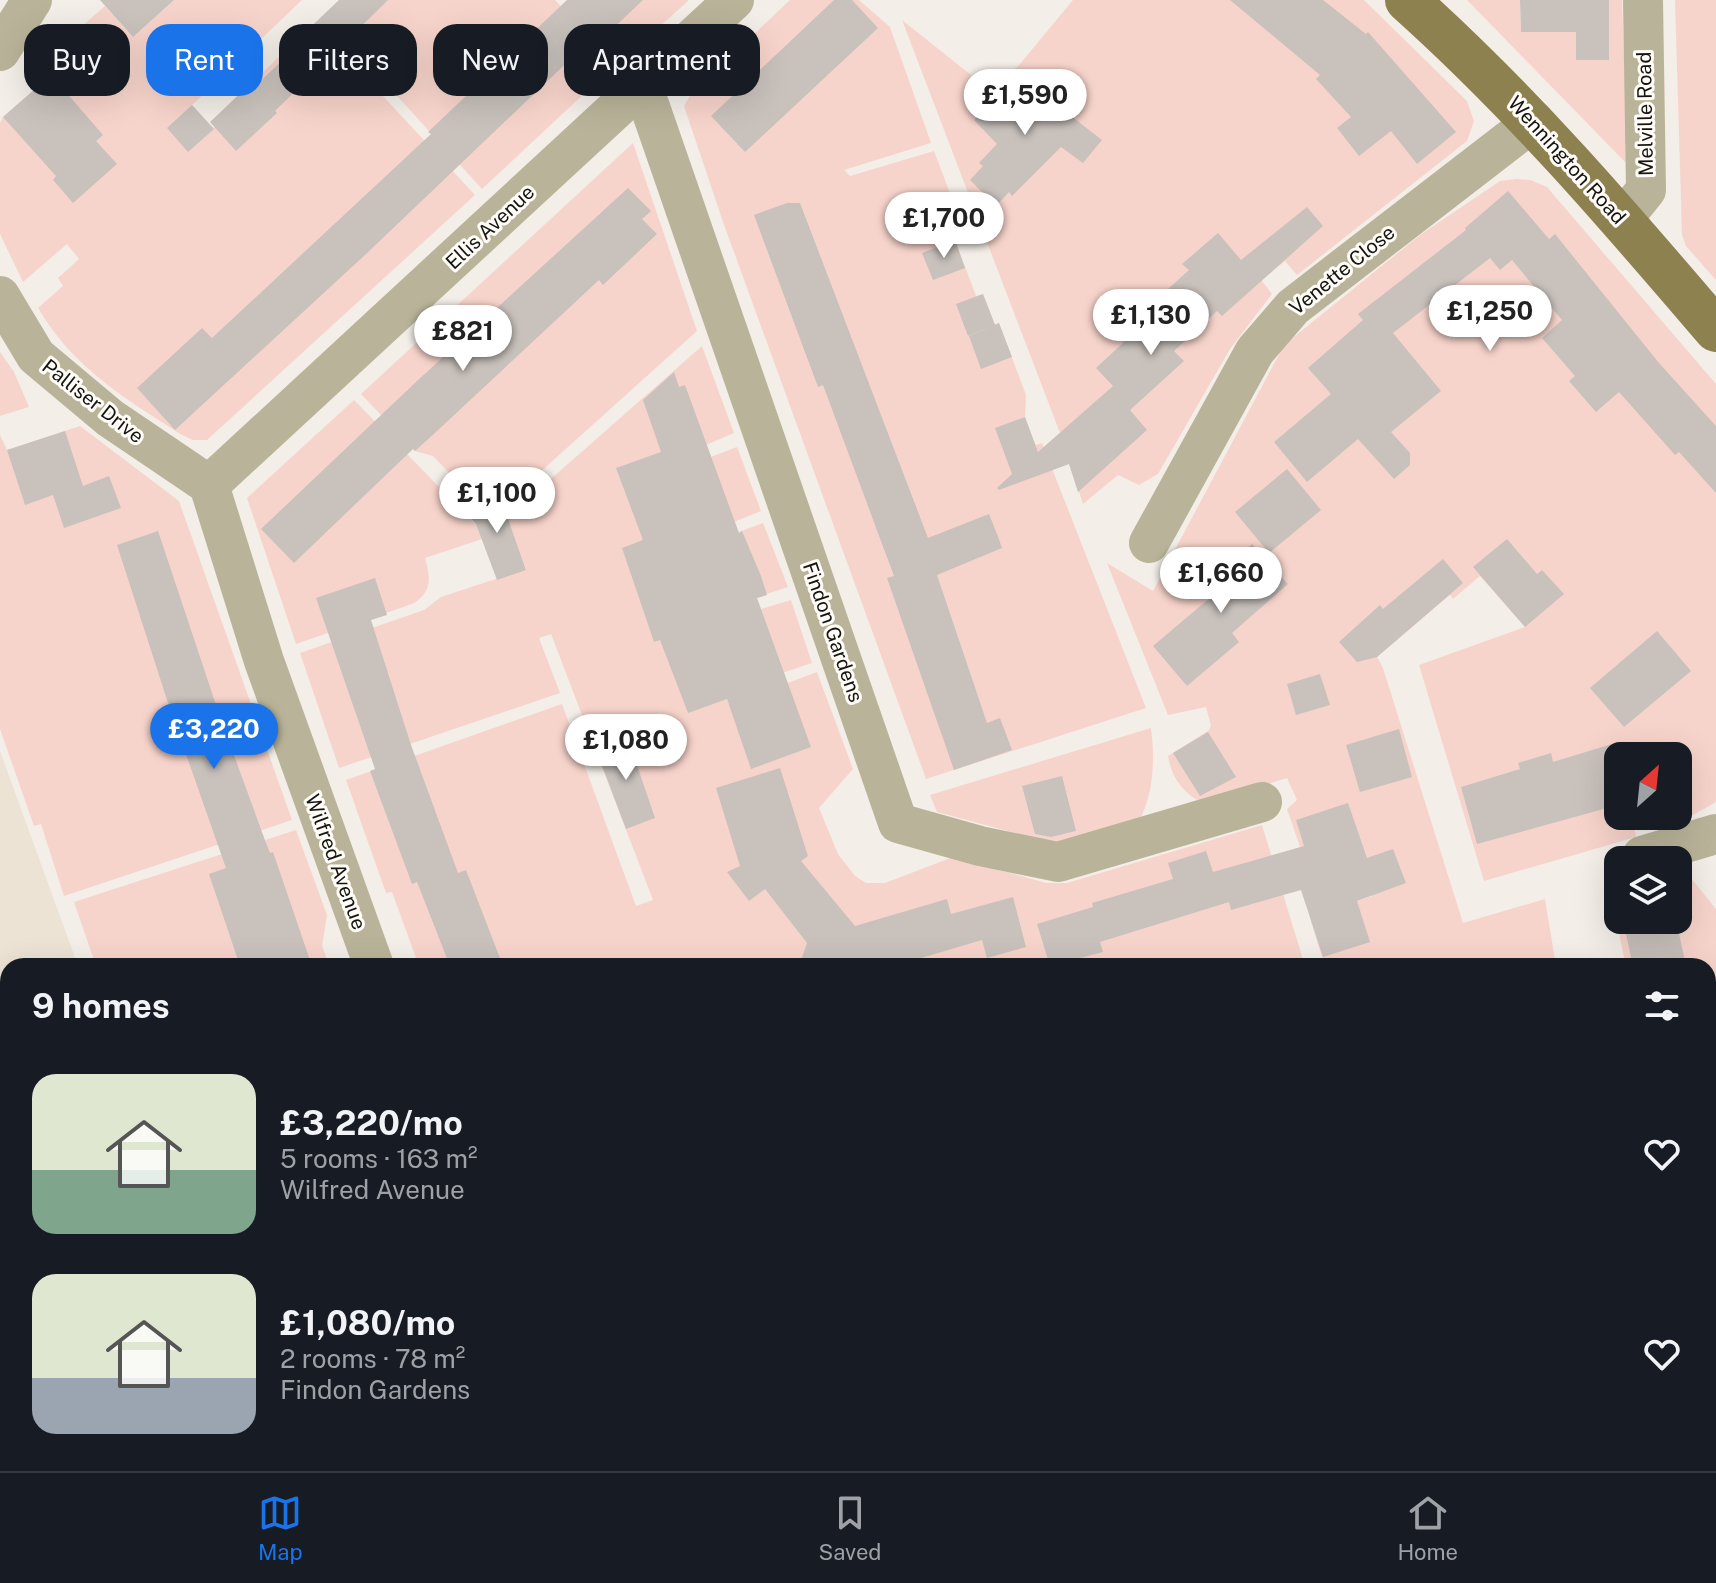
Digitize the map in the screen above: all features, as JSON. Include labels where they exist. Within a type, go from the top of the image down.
[{"type":"main road","name":"Wennington Road","points":[[1407,0],[1477,63],[1534,121],[1716,330]]},
{"type":"street","points":[[0,51],[32,0]]},
{"type":"street","name":"Ellis Avenue","points":[[708,24],[734,0]]},
{"type":"street","name":"Melville Road","points":[[1622,220],[1646,190],[1643,0]]},
{"type":"street","name":"Ellis Avenue","points":[[209,485],[629,96]]},
{"type":"street","name":"Findon Gardens","points":[[646,96],[898,823],[980,846],[1058,862],[1262,802]]},
{"type":"street","name":"Venette Close","points":[[1149,543],[1255,351],[1293,307],[1534,121]]},
{"type":"street","name":"Palliser Drive","points":[[0,296],[36,356],[110,418],[209,485]]},
{"type":"street","name":"Wilfred Avenue","points":[[209,485],[264,661],[371,958]]},
{"type":"street","points":[[1676,846],[1716,834]]},
{"type":"shaded area","points":[[174,0],[302,0],[263,37],[263,24],[147,24]]},
{"type":"shaded area","points":[[342,0],[555,0],[578,24],[564,24],[564,96],[582,96],[482,189],[397,96],[417,96],[417,24],[344,24]]},
{"type":"shaded area","points":[[573,0],[689,0],[662,24],[595,24]]},
{"type":"shaded area","points":[[790,0],[859,0],[890,27],[931,143],[844,170],[850,176],[934,151],[966,236],[955,240],[976,296],[983,294],[995,325],[999,323],[1026,395],[1025,417],[1035,445],[1042,443],[1146,708],[926,779],[723,222],[684,106],[690,96],[760,96],[760,28]]},
{"type":"shaded area","points":[[1073,0],[1364,0],[1467,101],[1474,121],[1467,141],[1297,275],[1285,261],[1264,278],[1262,281],[1272,294],[1230,349],[1158,474],[1139,485],[1118,475],[1083,504],[1060,433],[902,20],[995,94]]},
{"type":"shaded area","points":[[1467,0],[1520,0],[1521,31],[1576,32],[1577,60],[1609,60],[1609,0],[1622,0],[1628,165]]},
{"type":"shaded area","points":[[1675,0],[1716,0],[1716,280],[1686,246],[1682,235]]},
{"type":"shaded area","points":[[105,6],[121,24],[84,24]]},
{"type":"shaded area","points":[[146,25],[146,96],[201,96],[192,105],[213,128],[233,111],[228,105],[238,96],[263,96],[263,72],[279,57],[279,96],[383,96],[475,195],[207,440],[193,440],[182,435],[121,395],[84,365],[52,329],[38,308],[63,286],[58,278],[79,259],[67,244],[23,282],[0,234],[0,123],[3,117],[27,96],[130,96],[130,34],[133,37]]},
{"type":"shaded area","points":[[633,143],[697,331],[528,483],[536,492],[702,346],[734,433],[706,445],[668,473],[737,447],[761,511],[674,546],[696,548],[763,523],[788,587],[717,610],[761,609],[791,600],[812,663],[713,696],[715,703],[727,699],[729,705],[817,672],[853,769],[819,808],[838,854],[855,876],[866,883],[885,883],[953,857],[1046,883],[1067,883],[1262,825],[1303,958],[416,958],[392,892],[386,893],[346,780],[562,704],[636,906],[653,900],[551,634],[539,638],[560,693],[339,768],[300,653],[424,610],[441,597],[526,569],[507,519],[476,501],[433,456],[415,451],[361,394]]},
{"type":"shaded area","points":[[1530,180],[1547,187],[1716,384],[1716,802],[1692,815],[1692,742],[1604,742],[1604,830],[1635,830],[1636,837],[1484,881],[1419,665],[1525,627],[1480,576],[1453,599],[1450,595],[1377,657],[1463,923],[1545,899],[1555,958],[1322,958],[1311,922],[1314,916],[1372,896],[1358,858],[1306,864],[1287,809],[1297,800],[1287,778],[1204,804],[1180,784],[1172,772],[1168,756],[1208,731],[1211,726],[1206,707],[1168,715],[1107,563],[1153,591],[1284,345],[1420,235],[1500,181]]},
{"type":"shaded area","points":[[0,352],[14,372],[29,407],[0,416]]},
{"type":"shaded area","points":[[354,400],[488,537],[425,558],[428,584],[419,600],[412,604],[296,644],[247,498]]},
{"type":"shaded area","points":[[80,426],[179,501],[292,820],[64,896],[41,824],[34,826],[0,729],[0,435],[7,450]]},
{"type":"shaded area","points":[[1151,728],[1152,777],[1138,823],[1064,846],[937,812],[930,795]]},
{"type":"shaded area","points":[[0,751],[75,958],[0,958]]},
{"type":"shaded area","points":[[296,830],[327,915],[322,946],[327,958],[93,958],[74,902]]},
{"type":"shaded area","points":[[1692,879],[1716,909],[1716,958],[1624,958],[1619,934],[1692,934]]},
{"type":"building","points":[[100,0],[174,0],[133,37],[130,24],[121,24]]},
{"type":"building","points":[[339,0],[388,0],[364,24],[314,24]]},
{"type":"building","points":[[567,0],[643,0],[618,24],[564,24],[564,65],[548,81],[548,24],[542,24]]},
{"type":"building","points":[[834,0],[852,0],[878,28],[745,152],[711,116],[732,96],[760,96],[760,70]]},
{"type":"building","points":[[1230,0],[1323,0],[1366,34],[1368,32],[1456,132],[1417,164],[1391,131],[1359,156],[1337,128],[1351,117],[1316,79],[1320,75]]},
{"type":"building","points":[[1520,0],[1609,0],[1609,60],[1576,60],[1576,32],[1521,32]]},
{"type":"building","points":[[279,64],[279,96],[290,96],[275,111],[277,113],[236,151],[210,122],[237,96],[263,96],[263,79]]},
{"type":"building","points":[[1016,68],[1042,89],[1040,92],[1102,140],[1083,163],[1061,147],[1012,196],[1009,192],[996,206],[970,180],[983,166],[979,163],[997,144],[974,120]]},
{"type":"building","points":[[27,96],[69,96],[103,135],[96,141],[117,164],[73,203],[53,180],[56,176],[3,117]]},
{"type":"building","points":[[466,96],[532,96],[175,430],[137,388],[202,328],[212,338],[431,134],[428,132]]},
{"type":"building","points":[[192,105],[214,129],[188,152],[167,128]]},
{"type":"building","points":[[628,188],[651,211],[642,219],[657,234],[603,285],[599,280],[415,451],[413,449],[294,563],[261,529]]},
{"type":"building","points":[[1508,191],[1549,239],[1555,234],[1659,363],[1716,426],[1716,493],[1679,452],[1675,455],[1619,392],[1596,412],[1569,381],[1575,376],[1542,338],[1562,320],[1512,260],[1500,270],[1490,258],[1393,333],[1441,391],[1391,432],[1410,453],[1410,465],[1394,479],[1358,439],[1307,482],[1274,442],[1331,394],[1308,368],[1363,320],[1358,314],[1466,230]]},
{"type":"building","points":[[787,203],[800,203],[928,538],[989,514],[1002,548],[937,575],[987,723],[1000,718],[1012,750],[954,770],[887,578],[894,576],[823,385],[818,387],[754,215]]},
{"type":"building","points":[[1307,207],[1323,226],[1222,316],[1217,311],[1174,351],[1184,361],[1130,410],[1147,430],[1078,492],[1069,464],[999,490],[997,488],[1012,474],[995,428],[1025,417],[1038,452],[1113,386],[1096,368],[1153,315],[1147,308],[1189,270],[1182,264],[1218,233],[1241,260]]},
{"type":"building","points":[[955,240],[965,268],[933,280],[922,253]]},
{"type":"building","points":[[983,294],[995,325],[968,336],[956,304]]},
{"type":"building","points":[[999,323],[1012,357],[981,369],[969,336]]},
{"type":"building","points":[[674,372],[679,387],[685,385],[739,533],[742,531],[761,576],[767,595],[757,598],[811,747],[751,769],[727,699],[688,713],[660,640],[654,642],[622,548],[643,540],[616,468],[661,452],[643,400]]},
{"type":"building","points":[[65,431],[83,486],[109,476],[121,508],[64,528],[53,495],[25,505],[7,450]]},
{"type":"building","points":[[1287,469],[1321,510],[1269,553],[1235,512]]},
{"type":"building","points":[[487,490],[512,516],[508,519],[526,570],[497,580],[476,524],[464,511]]},
{"type":"building","points":[[158,531],[220,717],[266,843],[270,853],[273,852],[309,958],[237,958],[209,874],[226,868],[117,545]]},
{"type":"building","points":[[1507,539],[1537,574],[1542,570],[1564,594],[1525,627],[1473,567]]},
{"type":"building","points":[[1252,544],[1288,584],[1232,633],[1239,642],[1187,686],[1153,646],[1211,597],[1202,588]]},
{"type":"building","points":[[1443,559],[1463,583],[1377,657],[1357,662],[1339,642],[1380,605],[1383,609]]},
{"type":"building","points":[[375,578],[387,615],[371,620],[411,745],[458,873],[466,870],[500,958],[447,958],[417,882],[412,884],[370,771],[375,769],[316,598]]},
{"type":"building","points":[[1657,631],[1691,671],[1624,727],[1590,688]]},
{"type":"building","points":[[1320,674],[1330,705],[1296,715],[1287,684]]},
{"type":"building","points":[[1399,729],[1412,777],[1360,792],[1346,745]]},
{"type":"building","points":[[1208,732],[1236,777],[1200,796],[1173,753]]},
{"type":"building","points":[[627,736],[655,818],[626,829],[595,747]]},
{"type":"building","points":[[1604,746],[1604,809],[1477,844],[1461,787],[1520,769],[1518,763],[1551,753],[1553,762]]},
{"type":"building","points":[[780,768],[808,856],[801,861],[855,926],[947,899],[951,914],[1013,897],[1026,947],[987,958],[982,940],[921,958],[802,958],[807,943],[765,889],[749,901],[727,872],[740,866],[716,788]]},
{"type":"building","points":[[1062,776],[1076,831],[1051,837],[1035,834],[1022,786]]},
{"type":"building","points":[[1348,803],[1367,858],[1393,849],[1406,883],[1357,901],[1370,942],[1323,957],[1301,890],[1231,910],[1229,902],[1100,942],[1103,952],[1080,958],[1048,958],[1037,924],[1093,907],[1092,903],[1173,879],[1168,863],[1206,851],[1213,872],[1304,846],[1296,820]]},
{"type":"building","points":[[1626,934],[1679,934],[1684,958],[1631,958]]}]
